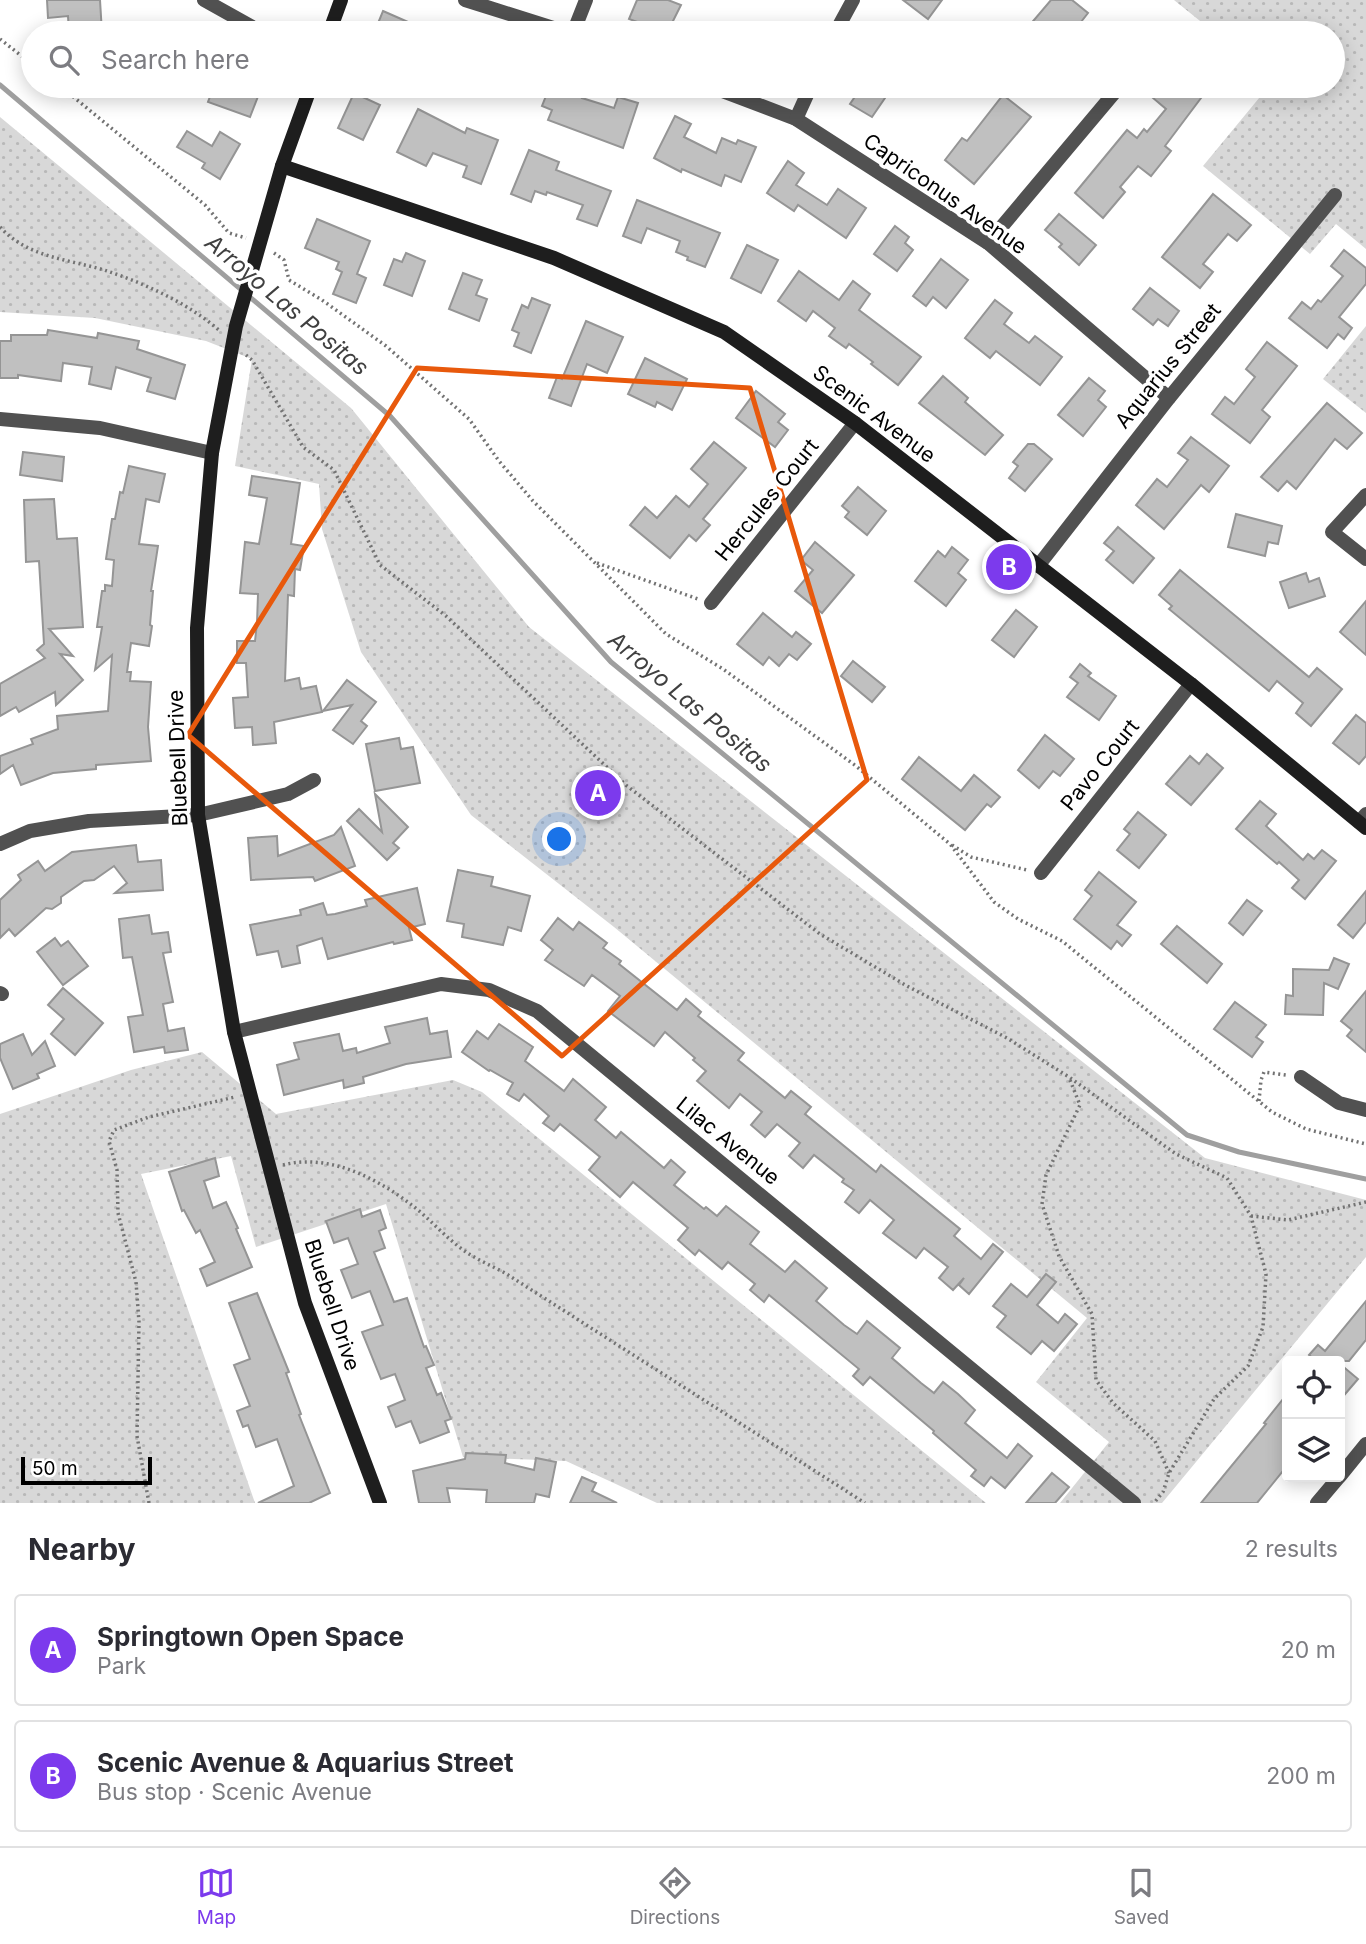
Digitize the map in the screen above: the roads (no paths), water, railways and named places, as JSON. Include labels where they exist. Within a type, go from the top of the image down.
[{"type":"street","points":[[204,0],[242,21]]},
{"type":"street","points":[[333,21],[341,0]]},
{"type":"street","points":[[465,0],[532,21]]},
{"type":"street","points":[[576,21],[586,0]]},
{"type":"street","points":[[842,21],[853,0]]},
{"type":"street","name":"Bluebell Drive","points":[[307,98],[282,166],[236,326],[212,453],[197,628],[198,815],[234,1032],[270,1169],[306,1303],[380,1503]]},
{"type":"street","name":"Capriconus Avenue","points":[[742,98],[796,118],[988,243],[1168,398]]},
{"type":"street","points":[[796,118],[805,98]]},
{"type":"street","points":[[988,243],[1110,98]]},
{"type":"street","name":"Scenic Avenue","points":[[282,166],[554,258],[724,332],[855,423],[1364,821]]},
{"type":"street","name":"Aquarius Street","points":[[1038,566],[1168,398],[1335,195]]},
{"type":"street","points":[[0,419],[100,428],[212,453]]},
{"type":"street","name":"Hercules Court","points":[[711,603],[855,423]]},
{"type":"street","points":[[1366,495],[1332,532],[1366,559]]},
{"type":"street","name":"Pavo Court","points":[[1041,873],[1191,684]]},
{"type":"street","points":[[0,844],[30,831],[89,821],[198,815],[288,794],[314,780]]},
{"type":"street","name":"Lilac Avenue","points":[[234,1032],[442,984],[489,990],[537,1011],[1135,1503]]},
{"type":"street","points":[[1301,1077],[1339,1103],[1366,1110]]},
{"type":"street","points":[[1345,1469],[1366,1444]]},
{"type":"street","points":[[1317,1503],[1334,1482]]},
{"type":"waterway","name":"Arroyo Las Positas","points":[[0,85],[390,416],[611,662],[1187,1135],[1239,1152],[1366,1179]]},
{"type":"place","name":"Scenic Avenue & Aquarius Street","points":[[1009,567]]},
{"type":"place","name":"Springtown Open Space","points":[[598,793]]}]
